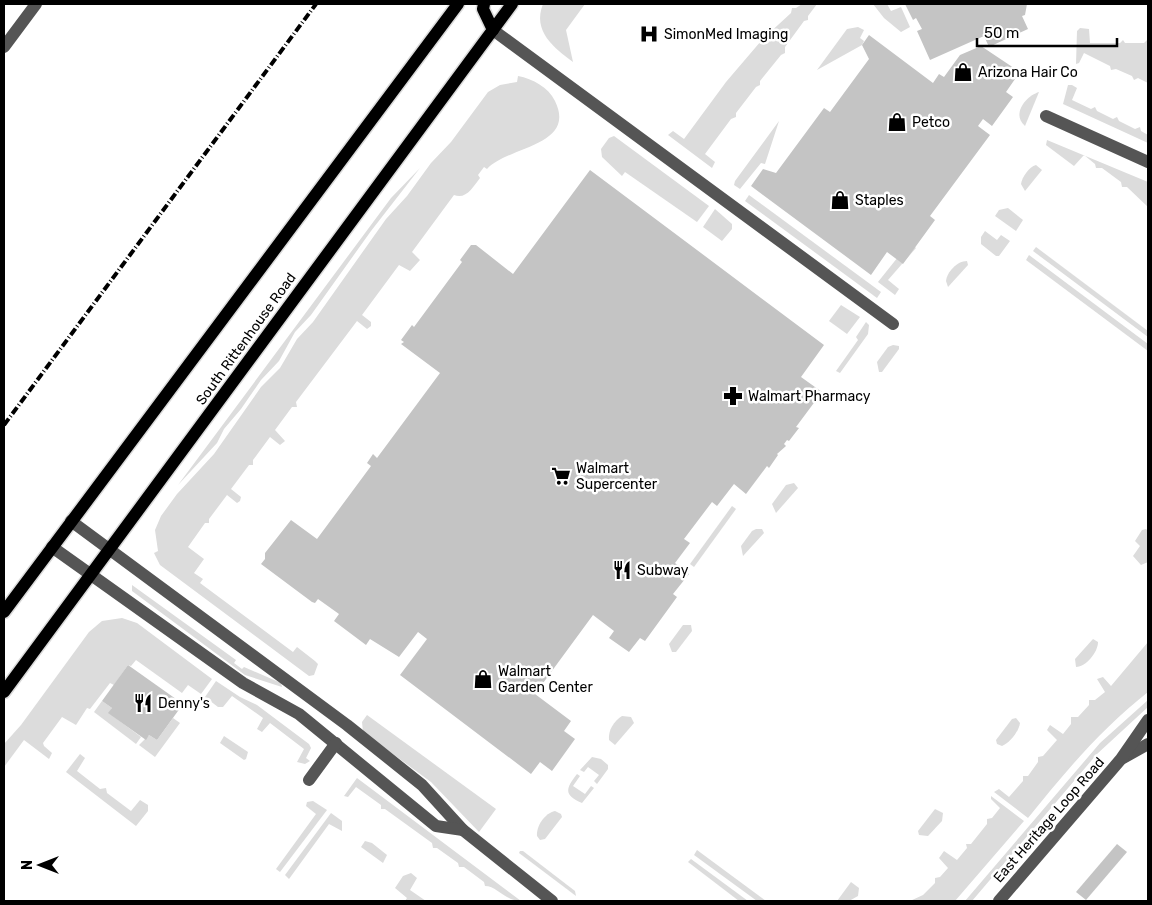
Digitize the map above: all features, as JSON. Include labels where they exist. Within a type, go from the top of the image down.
[{"type":"main road","points":[[4,612],[458,4]]},
{"type":"main road","points":[[484,4],[483,9],[493,30]]},
{"type":"main road","name":"South Rittenhouse Road","points":[[4,692],[512,4]]},
{"type":"street","points":[[4,47],[36,4]]},
{"type":"street","points":[[493,30],[893,324]]},
{"type":"street","points":[[1046,116],[1148,162]]},
{"type":"street","points":[[72,520],[302,690],[415,779],[463,830],[552,901]]},
{"type":"street","points":[[52,547],[243,683],[299,714],[436,826],[463,830]]},
{"type":"street","name":"East Heritage Loop Road","points":[[999,901],[1121,759],[1148,720]]},
{"type":"street","points":[[309,780],[336,743]]},
{"type":"street","name":"East Heritage Loop Road","points":[[1121,759],[1148,744]]},
{"type":"shaded area","points":[[543,4],[585,4],[566,30],[573,62],[552,45],[543,31],[540,14]]},
{"type":"shaded area","points":[[802,4],[817,4],[808,16],[808,20],[804,21],[785,47],[785,53],[781,55],[760,81],[760,85],[756,87],[736,113],[736,117],[731,119],[705,154],[715,162],[712,168],[668,135],[673,131],[684,139],[726,82],[761,41],[761,36],[766,36],[791,13],[792,8]]},
{"type":"shaded area","points":[[873,4],[887,4],[891,11],[901,7],[910,27],[901,32],[884,18]]},
{"type":"shaded area","points":[[858,27],[864,30],[860,38],[864,41],[862,45],[817,70],[847,29]]},
{"type":"shaded area","points":[[1080,28],[1089,29],[1090,43],[1120,43],[1123,40],[1125,43],[1144,43],[1147,40],[1148,83],[1138,78],[1134,80],[1132,76],[1116,69],[1111,70],[1110,66],[1084,53],[1079,63],[1076,64],[1077,31]]},
{"type":"shaded area","points":[[518,76],[540,84],[552,96],[559,116],[557,127],[549,136],[537,143],[497,161],[487,169],[484,167],[478,175],[480,178],[469,192],[462,196],[454,195],[412,252],[420,260],[410,271],[399,265],[362,315],[371,322],[371,326],[367,329],[357,321],[296,402],[297,407],[292,407],[275,430],[285,441],[280,445],[270,437],[253,460],[253,465],[249,465],[231,489],[241,497],[240,501],[237,503],[227,495],[209,519],[209,523],[205,523],[188,547],[204,559],[194,573],[203,579],[200,583],[293,652],[297,647],[315,661],[318,664],[314,675],[309,676],[160,565],[154,553],[158,551],[155,530],[161,516],[177,494],[214,454],[261,387],[280,368],[297,339],[313,322],[386,219],[407,196],[431,163],[451,142],[488,92],[500,85],[517,82]]},
{"type":"shaded area","points":[[1068,85],[1077,88],[1072,100],[1091,109],[1095,107],[1097,111],[1113,119],[1117,117],[1119,121],[1135,129],[1140,127],[1141,131],[1148,135],[1148,143],[1063,104]]},
{"type":"shaded area","points":[[1039,92],[1025,126],[1019,116],[1022,106],[1029,97]]},
{"type":"shaded area","points":[[779,121],[765,164],[761,163],[740,189],[734,185],[735,181]]},
{"type":"shaded area","points":[[614,136],[709,206],[697,222],[625,172],[622,176],[602,157],[601,149],[609,138]]},
{"type":"shaded area","points":[[1047,140],[1084,155],[1074,166],[1046,145]]},
{"type":"shaded area","points":[[1085,156],[1148,182],[1148,207],[1127,187],[1122,187],[1121,182],[1102,168],[1096,168],[1095,164]]},
{"type":"shaded area","points":[[1036,165],[1042,170],[1025,191],[1021,184],[1023,178],[1028,170]]},
{"type":"shaded area","points":[[420,168],[371,231],[311,315],[295,332],[279,361],[261,380],[241,409],[224,429],[217,443],[178,485],[391,198]]},
{"type":"shaded area","points":[[749,195],[881,292],[877,298],[745,201]]},
{"type":"shaded area","points":[[1008,208],[1023,220],[1016,231],[995,216],[999,210]]},
{"type":"shaded area","points":[[715,209],[732,224],[732,229],[722,241],[703,227]]},
{"type":"shaded area","points":[[985,231],[997,240],[1001,235],[1010,241],[999,256],[996,256],[981,244],[981,237]]},
{"type":"shaded area","points":[[910,242],[916,248],[888,280],[899,289],[895,295],[878,282]]},
{"type":"shaded area","points":[[1036,247],[1148,331],[1148,337],[1033,251]]},
{"type":"shaded area","points":[[1029,255],[1148,344],[1148,351],[1026,260]]},
{"type":"shaded area","points":[[967,261],[968,265],[948,287],[946,281],[950,271],[956,265]]},
{"type":"shaded area","points":[[841,305],[860,317],[847,334],[829,321]]},
{"type":"shaded area","points":[[866,322],[869,325],[868,334],[840,373],[836,371],[858,340],[856,337]]},
{"type":"shaded area","points":[[893,345],[899,346],[899,349],[882,372],[879,372],[877,362],[888,347]]},
{"type":"shaded area","points":[[794,483],[798,488],[776,513],[772,504],[786,485]]},
{"type":"shaded area","points":[[732,506],[736,509],[694,567],[690,564]]},
{"type":"shaded area","points":[[762,529],[764,533],[743,556],[741,546],[752,531]]},
{"type":"shaded area","points":[[1146,529],[1148,531],[1148,562],[1141,565],[1133,556],[1140,546],[1135,541],[1142,530]]},
{"type":"shaded area","points":[[132,585],[236,660],[234,663],[242,669],[244,667],[281,683],[282,687],[245,675],[132,591]]},
{"type":"shaded area","points":[[122,618],[137,623],[212,679],[201,694],[188,685],[182,693],[136,660],[131,666],[128,665],[114,685],[110,683],[90,709],[87,708],[76,725],[62,717],[43,743],[52,753],[49,759],[24,740],[4,767],[4,744],[21,725],[89,632],[102,621]]},
{"type":"shaded area","points":[[683,625],[691,625],[692,631],[676,652],[672,652],[669,644]]},
{"type":"shaded area","points":[[1093,639],[1098,642],[1094,654],[1087,662],[1076,667],[1075,659]]},
{"type":"shaded area","points":[[1148,642],[1148,692],[1099,736],[1028,818],[994,792],[999,789],[1009,797],[1023,781],[1023,776],[1028,776],[1038,762],[1038,757],[1043,756],[1057,740],[1047,730],[1050,725],[1063,734],[1071,724],[1071,717],[1078,717],[1089,705],[1089,700],[1095,700],[1105,692],[1097,679],[1103,677],[1111,686]]},
{"type":"shaded area","points":[[216,681],[240,697],[257,705],[309,744],[311,748],[306,758],[310,761],[305,764],[297,762],[304,749],[270,723],[262,732],[257,729],[263,718],[232,696],[223,707],[218,707],[205,697]]},
{"type":"shaded area","points":[[1148,700],[1148,707],[1097,754],[972,901],[965,901],[1100,743]]},
{"type":"shaded area","points":[[102,701],[112,708],[109,713],[141,737],[136,744],[94,712]]},
{"type":"shaded area","points":[[367,715],[496,809],[479,832],[431,782],[363,732],[362,722]]},
{"type":"shaded area","points":[[622,716],[631,717],[634,723],[615,745],[609,740],[609,733],[616,720]]},
{"type":"shaded area","points":[[173,718],[180,723],[155,757],[139,745],[149,735],[157,740]]},
{"type":"shaded area","points":[[1016,718],[1020,723],[1014,736],[1002,746],[997,744],[996,740],[1012,719]]},
{"type":"shaded area","points":[[224,736],[248,752],[246,759],[244,760],[220,743]]},
{"type":"shaded area","points":[[80,754],[85,758],[77,771],[100,789],[106,788],[107,793],[131,811],[140,800],[148,805],[148,811],[136,826],[66,772]]},
{"type":"shaded area","points":[[592,757],[601,759],[608,765],[608,769],[597,784],[594,781],[599,775],[588,767],[584,772],[580,770]]},
{"type":"shaded area","points":[[577,774],[580,776],[573,786],[585,794],[591,786],[594,788],[582,803],[572,797],[568,791],[570,783]]},
{"type":"shaded area","points":[[357,778],[521,901],[510,899],[493,888],[485,886],[484,882],[464,867],[459,867],[458,863],[437,848],[433,848],[432,843],[385,809],[381,809],[381,805],[356,787],[348,797],[344,796]]},
{"type":"shaded area","points":[[991,796],[1024,821],[955,901],[910,901],[923,895],[935,883],[935,878],[940,877],[948,868],[939,858],[944,851],[957,860],[967,848],[966,844],[971,844],[987,824],[987,819],[992,818],[1000,808],[991,799]]},
{"type":"shaded area","points":[[313,801],[327,810],[280,872],[276,869],[316,814],[306,806],[307,802]]},
{"type":"shaded area","points":[[935,809],[943,813],[942,821],[928,836],[919,835],[918,831]]},
{"type":"shaded area","points":[[555,811],[561,814],[562,817],[545,839],[540,840],[537,832],[540,824],[548,814]]},
{"type":"shaded area","points":[[331,813],[342,821],[342,831],[329,824],[289,879],[285,875]]},
{"type":"shaded area","points":[[365,841],[372,843],[387,855],[383,863],[361,847]]},
{"type":"shaded area","points":[[697,850],[766,901],[757,901],[694,855]]},
{"type":"shaded area","points":[[523,851],[575,891],[576,896],[519,853]]},
{"type":"shaded area","points":[[691,859],[748,901],[739,901],[688,862]]},
{"type":"shaded area","points":[[411,873],[417,878],[410,890],[426,901],[405,901],[407,898],[395,888],[403,876]]},
{"type":"shaded area","points":[[851,882],[859,888],[858,896],[849,901],[837,901]]},
{"type":"building","points":[[905,4],[1027,4],[1025,15],[1022,16],[1028,29],[989,47],[984,36],[930,60],[917,31],[922,29],[916,18],[913,20]]},
{"type":"building","points":[[869,35],[933,83],[939,74],[944,77],[960,55],[981,46],[1020,72],[1006,92],[1013,97],[992,126],[983,119],[978,126],[990,135],[930,216],[935,220],[903,264],[887,252],[871,275],[751,186],[763,169],[776,173],[824,108],[830,112],[869,59],[862,45]]},
{"type":"building","name":"Walmart Supercenter","points":[[590,170],[824,345],[801,377],[822,392],[796,427],[799,428],[789,441],[787,440],[784,444],[786,446],[777,454],[769,468],[767,466],[746,494],[734,484],[717,506],[712,502],[684,539],[690,543],[675,563],[689,574],[673,594],[677,597],[645,641],[640,638],[629,652],[609,638],[614,631],[593,615],[535,694],[571,721],[564,731],[575,739],[552,771],[540,762],[531,774],[400,675],[427,639],[418,632],[399,657],[370,639],[366,645],[334,621],[339,614],[318,599],[315,603],[312,602],[261,564],[265,559],[265,553],[291,520],[317,539],[371,466],[367,463],[373,454],[377,458],[440,373],[401,344],[404,342],[401,340],[412,325],[414,327],[462,262],[460,260],[471,245],[476,245],[513,274]]},
{"type":"building","name":"Denny's","points":[[128,665],[183,704],[157,740],[149,735],[146,740],[108,713],[112,708],[102,701]]},
{"type":"building","points":[[1117,844],[1127,852],[1086,900],[1076,892]]},
{"type":"railway","points":[[4,425],[316,4]]},
{"type":"place","name":"SimonMed Imaging","points":[[649,34]]},
{"type":"place","name":"Arizona Hair Co","points":[[963,72]]},
{"type":"place","name":"Petco","points":[[897,122]]},
{"type":"place","name":"Staples","points":[[840,200]]},
{"type":"place","name":"Walmart Pharmacy","points":[[733,396]]},
{"type":"place","name":"Walmart Supercenter","points":[[561,476]]},
{"type":"place","name":"Subway","points":[[622,570]]},
{"type":"place","name":"Walmart Garden Center","points":[[483,679]]},
{"type":"place","name":"Denny's","points":[[143,703]]}]
